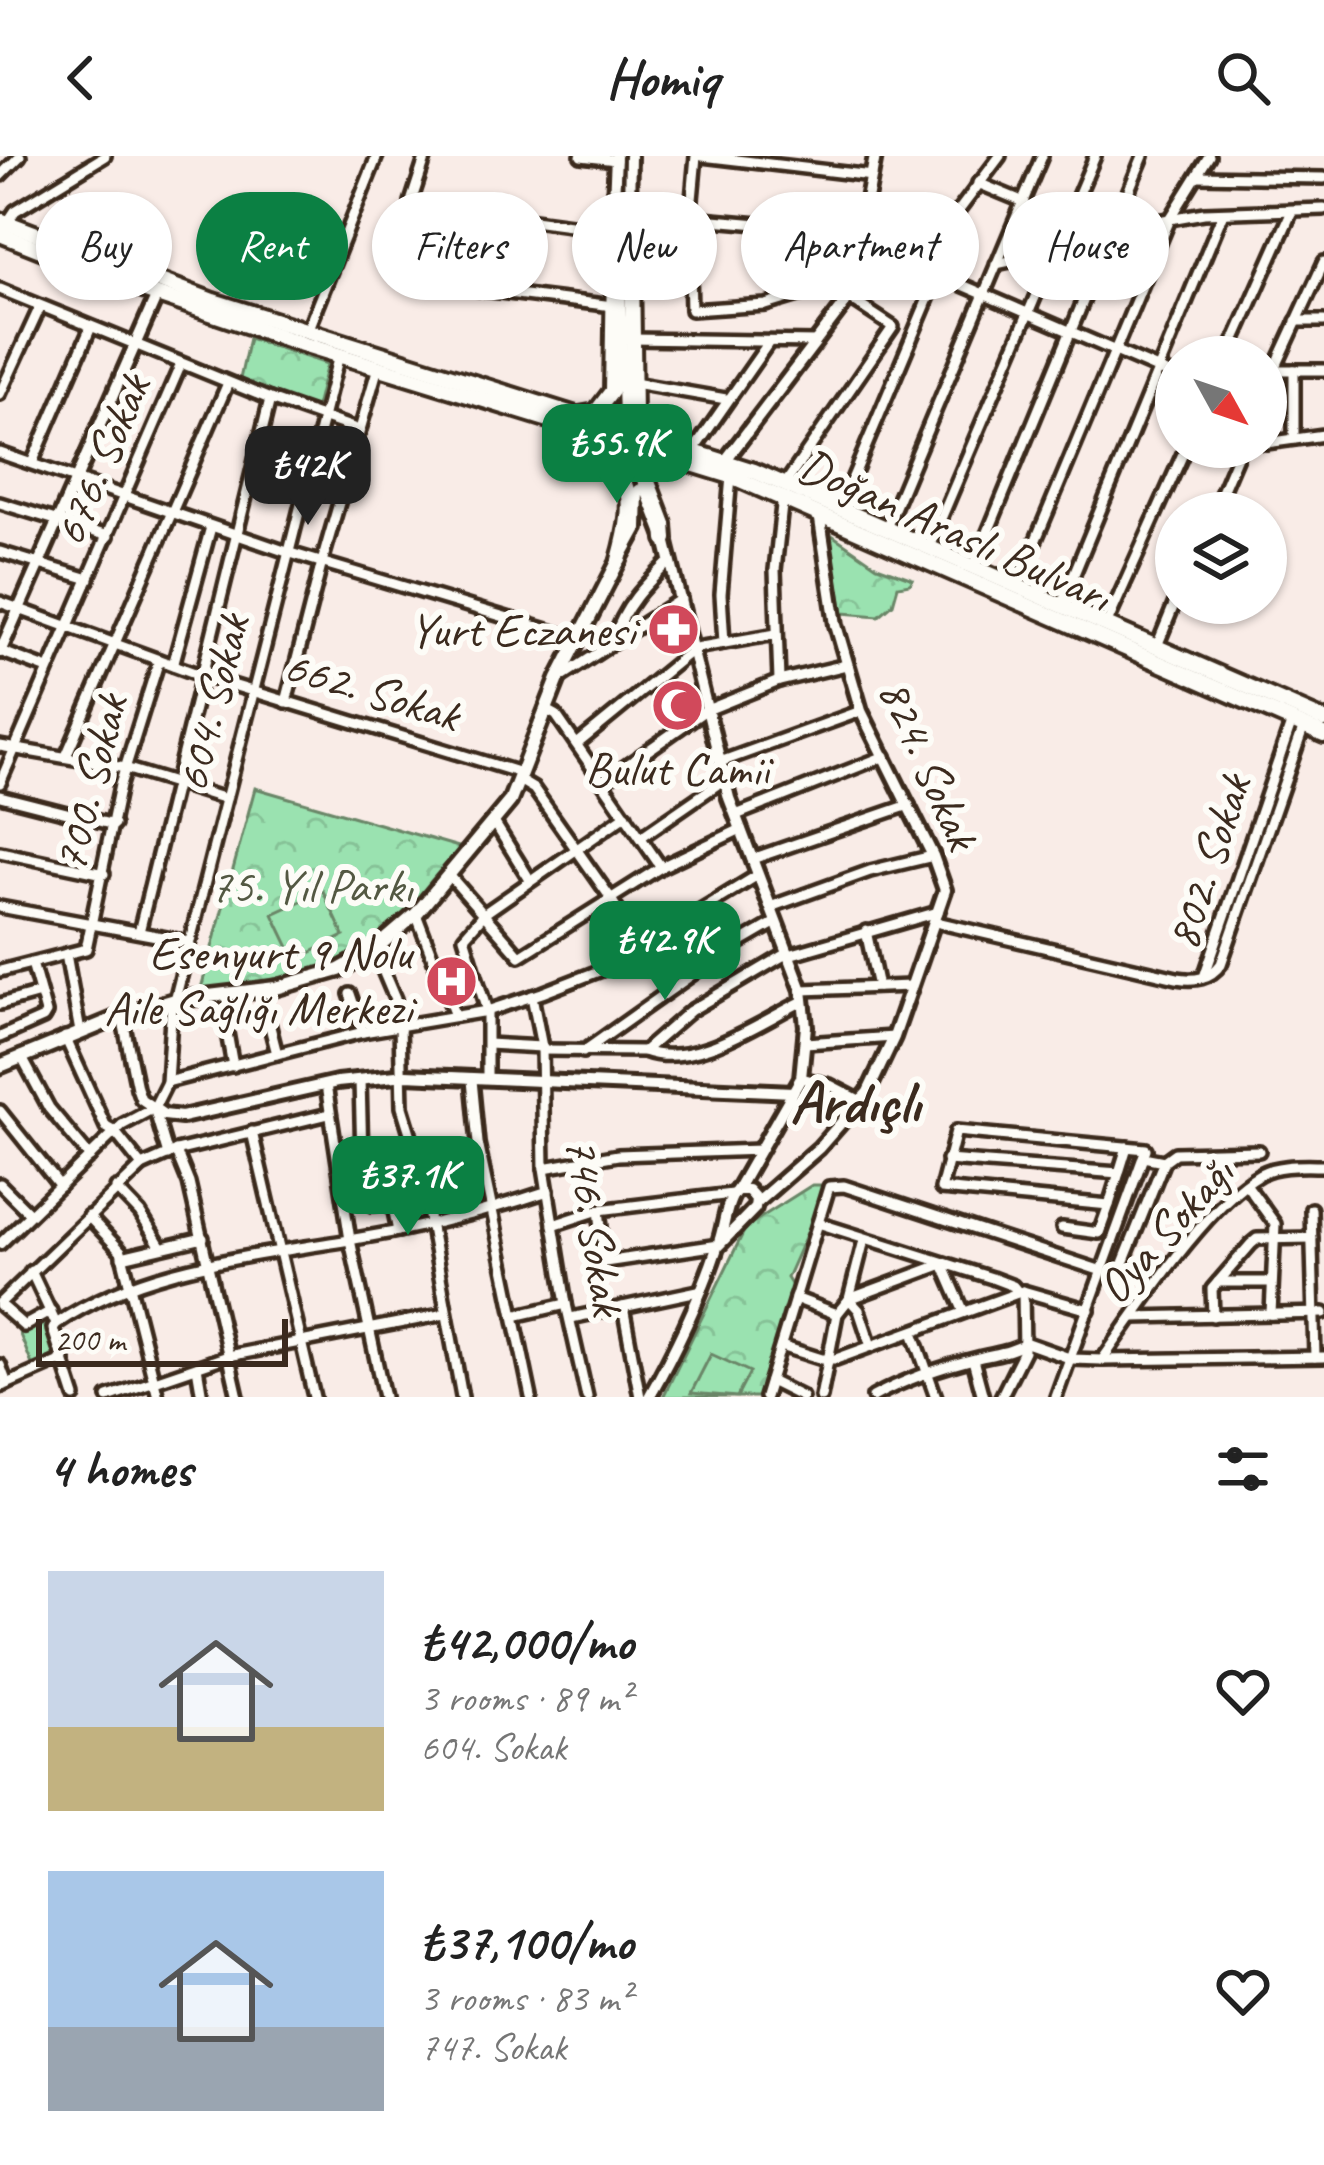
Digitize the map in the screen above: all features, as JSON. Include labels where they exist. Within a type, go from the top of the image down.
[{"type":"main road","name":"Doğan Araslı Bulvarı","points":[[2,226],[213,301],[693,451],[784,490],[841,508],[1324,720]]},
{"type":"main road","name":"Doğan Araslı Bulvarı","points":[[2,226],[36,241]]},
{"type":"main road","name":"Doğan Araslı Bulvarı","points":[[172,300],[550,421],[673,458],[728,468]]},
{"type":"main road","points":[[574,415],[596,412],[612,391],[613,300]]},
{"type":"main road","points":[[632,300],[638,435]]},
{"type":"main road","points":[[0,1066],[80,1031],[173,1000],[276,988],[339,970],[373,952],[416,914],[510,801],[544,709],[624,554],[630,522],[623,479],[606,454],[550,421]]},
{"type":"main road","points":[[663,536],[664,524],[645,474],[654,463],[673,458]]},
{"type":"main road","name":"Doğan Araslı Bulvarı","points":[[784,490],[819,513],[1324,736]]},
{"type":"street","points":[[0,176],[20,156]]},
{"type":"street","points":[[307,331],[377,156]]},
{"type":"street","points":[[414,192],[426,156]]},
{"type":"street","points":[[581,156],[616,158],[614,192]]},
{"type":"street","points":[[629,156],[629,192]]},
{"type":"street","points":[[694,192],[699,156],[872,176]]},
{"type":"street","points":[[869,192],[875,156]]},
{"type":"street","points":[[971,192],[1000,156]]},
{"type":"street","points":[[1028,192],[1042,156]]},
{"type":"street","points":[[1079,192],[1094,156]]},
{"type":"street","points":[[1129,192],[1143,156]]},
{"type":"street","points":[[1017,585],[1170,218],[1209,156]]},
{"type":"street","points":[[2,226],[15,211],[97,158]]},
{"type":"street","points":[[1198,176],[1324,178]]},
{"type":"street","points":[[978,182],[1003,193]]},
{"type":"street","points":[[1170,218],[1324,209]]},
{"type":"street","points":[[1236,336],[1292,211]]},
{"type":"street","points":[[1174,336],[1223,213]]},
{"type":"street","points":[[886,528],[1003,248]]},
{"type":"street","points":[[996,264],[1003,263]]},
{"type":"street","points":[[1287,341],[1322,269]]},
{"type":"street","points":[[0,289],[270,400],[359,430]]},
{"type":"street","points":[[979,295],[1155,368]]},
{"type":"street","points":[[548,298],[613,306]]},
{"type":"street","points":[[48,669],[0,651],[155,300]]},
{"type":"street","points":[[624,300],[627,417]]},
{"type":"street","points":[[692,300],[692,310],[780,300]]},
{"type":"street","points":[[724,643],[721,594],[728,468],[848,300]]},
{"type":"street","points":[[778,681],[775,570],[784,490],[892,327],[852,300]]},
{"type":"street","points":[[841,508],[925,300]]},
{"type":"street","points":[[929,547],[1034,300]]},
{"type":"street","points":[[974,566],[1085,300]]},
{"type":"street","points":[[0,394],[5,371],[40,307]]},
{"type":"street","points":[[1296,321],[1324,321]]},
{"type":"street","points":[[32,463],[91,327]]},
{"type":"street","points":[[632,340],[816,343]]},
{"type":"street","points":[[693,451],[769,342]]},
{"type":"street","name":"604. Sokak","points":[[167,1082],[173,1000],[339,355]]},
{"type":"street","name":"676. Sokak","points":[[0,783],[6,748],[69,624],[181,364]]},
{"type":"street","points":[[286,702],[378,368]]},
{"type":"street","points":[[1287,370],[1324,370]]},
{"type":"street","points":[[1294,370],[1294,439]]},
{"type":"street","points":[[66,756],[228,382]]},
{"type":"street","points":[[1061,603],[1155,382]]},
{"type":"street","points":[[634,383],[726,399]]},
{"type":"street","points":[[139,932],[270,400]]},
{"type":"street","points":[[1287,440],[1324,434]]},
{"type":"street","points":[[0,453],[287,553],[578,639]]},
{"type":"street","points":[[624,554],[640,513],[632,459],[670,560],[724,779],[802,996],[805,1043],[801,1078],[733,1197],[719,1245],[668,1365],[649,1397]]},
{"type":"street","points":[[1107,623],[1177,468]]},
{"type":"street","points":[[0,503],[108,536]]},
{"type":"street","name":"824. Sokak","points":[[756,1203],[819,1148],[861,1101],[894,1037],[945,890],[861,711],[846,664],[819,513]]},
{"type":"street","points":[[173,665],[211,527]]},
{"type":"street","points":[[624,554],[649,527],[663,536]]},
{"type":"street","points":[[0,552],[89,579]]},
{"type":"street","points":[[613,641],[622,614],[636,594],[670,560]]},
{"type":"street","points":[[558,679],[681,599]]},
{"type":"street","name":"662. Sokak","points":[[0,602],[203,676],[520,777]]},
{"type":"street","points":[[1157,646],[1166,624]]},
{"type":"street","points":[[577,744],[690,650],[776,634]]},
{"type":"street","name":"700. Sokak","points":[[93,924],[125,768],[159,660]]},
{"type":"street","points":[[603,782],[707,710],[778,681],[846,664]]},
{"type":"street","points":[[544,709],[556,715],[662,867]]},
{"type":"street","points":[[720,762],[861,711]]},
{"type":"street","name":"802. Sokak","points":[[937,917],[1178,978],[1202,978],[1298,724]]},
{"type":"street","points":[[6,748],[125,768],[226,799]]},
{"type":"street","points":[[736,814],[885,756]]},
{"type":"street","points":[[520,777],[534,789],[610,897],[640,948]]},
{"type":"street","points":[[640,837],[724,779]]},
{"type":"street","points":[[0,796],[114,825]]},
{"type":"street","points":[[752,859],[909,805]]},
{"type":"street","points":[[487,1078],[487,1011],[464,938],[485,913],[626,815]]},
{"type":"street","points":[[494,822],[530,880]]},
{"type":"street","points":[[449,875],[520,956],[662,867],[741,829]]},
{"type":"street","points":[[0,852],[104,874]]},
{"type":"street","points":[[770,908],[870,871],[933,856]]},
{"type":"street","points":[[0,1244],[116,1132],[137,1114],[154,1108],[167,1082],[363,1031],[487,1011],[532,996],[590,975],[758,874]]},
{"type":"street","points":[[0,907],[189,942]]},
{"type":"street","points":[[416,914],[455,1016]]},
{"type":"street","points":[[644,1051],[690,1011],[789,954],[866,931],[937,917]]},
{"type":"street","points":[[583,1052],[724,952],[776,922]]},
{"type":"street","points":[[0,971],[86,949],[93,924]]},
{"type":"street","points":[[866,931],[878,987]]},
{"type":"street","points":[[66,954],[80,1031]]},
{"type":"street","points":[[0,1036],[46,1013],[32,963]]},
{"type":"street","points":[[384,973],[400,1024],[402,1107],[462,1397]]},
{"type":"street","points":[[488,1044],[583,1052],[644,1051],[668,1058],[694,1054],[802,996],[911,986]]},
{"type":"street","points":[[0,1004],[40,993]]},
{"type":"street","points":[[350,994],[363,1031]]},
{"type":"street","name":"746. Sokak","points":[[532,996],[542,1049],[544,1168],[587,1397]]},
{"type":"street","points":[[266,1011],[277,1054]]},
{"type":"street","points":[[122,1016],[141,1099],[164,1114],[182,1117],[326,1085],[402,1075],[793,1092]]},
{"type":"street","points":[[224,1016],[233,1066]]},
{"type":"street","points":[[65,1037],[91,1102],[106,1127],[116,1132],[142,1166]]},
{"type":"street","points":[[805,1043],[894,1037]]},
{"type":"street","points":[[22,1056],[49,1108],[90,1156]]},
{"type":"street","points":[[801,1078],[830,1084],[861,1101]]},
{"type":"street","points":[[360,1080],[362,1154],[373,1205],[392,1202],[398,1231]]},
{"type":"street","points":[[472,1080],[478,1143],[531,1397]]},
{"type":"street","points":[[326,1085],[350,1240],[384,1397]]},
{"type":"street","points":[[154,1108],[189,1183],[238,1397]]},
{"type":"street","points":[[0,1111],[60,1186]]},
{"type":"street","points":[[50,1311],[24,1326],[0,1304],[142,1166],[172,1153],[329,1114]]},
{"type":"street","points":[[1108,1205],[941,1189],[956,1131],[1127,1147],[1165,1161]]},
{"type":"street","points":[[252,1132],[314,1397]]},
{"type":"street","points":[[362,1154],[413,1144]]},
{"type":"street","points":[[1062,1228],[1099,1233],[1127,1147]]},
{"type":"street","points":[[544,1168],[618,1155],[760,1150]]},
{"type":"street","points":[[1117,1278],[1165,1161],[1175,1153],[1259,1151]]},
{"type":"street","points":[[1056,1397],[1144,1153]]},
{"type":"street","points":[[947,1160],[1119,1173]]},
{"type":"street","name":"Oya Sokağı","points":[[1024,1345],[1072,1359],[1102,1360],[1210,1220],[1246,1184],[1264,1171],[1324,1166]]},
{"type":"street","points":[[0,1184],[30,1214]]},
{"type":"street","points":[[1246,1184],[1274,1224],[1271,1314]]},
{"type":"street","points":[[765,1397],[829,1187],[844,1186],[1102,1271]]},
{"type":"street","points":[[116,1188],[140,1213],[161,1247]]},
{"type":"street","points":[[75,1397],[53,1329],[131,1284],[209,1264],[429,1225],[548,1191]]},
{"type":"street","points":[[553,1226],[599,1210],[752,1192],[756,1203],[753,1212],[719,1245],[605,1262],[599,1210]]},
{"type":"street","points":[[733,1197],[735,1214],[744,1216]]},
{"type":"street","points":[[1102,1360],[1319,1357],[1311,1212],[1324,1216]]},
{"type":"street","points":[[88,1216],[111,1236],[122,1257],[158,1397]]},
{"type":"street","points":[[818,1223],[1020,1292],[1089,1310]]},
{"type":"street","points":[[122,1257],[203,1238]]},
{"type":"street","points":[[1213,1316],[1213,1289],[1257,1239],[1312,1238]]},
{"type":"street","points":[[821,1397],[837,1314],[849,1299],[864,1240]]},
{"type":"street","points":[[849,1299],[944,1264]]},
{"type":"street","points":[[944,1264],[964,1312]]},
{"type":"street","points":[[31,1271],[56,1324]]},
{"type":"street","points":[[0,1280],[12,1291]]},
{"type":"street","points":[[1218,1282],[1271,1282]]},
{"type":"street","points":[[571,1318],[698,1291]]},
{"type":"street","points":[[781,1346],[831,1359],[1020,1292]]},
{"type":"street","points":[[1001,1397],[1015,1376],[1024,1345],[1020,1292]]},
{"type":"street","points":[[795,1298],[837,1314]]},
{"type":"street","points":[[849,1299],[859,1310],[871,1346]]},
{"type":"street","points":[[514,1316],[566,1304]]},
{"type":"street","points":[[623,1307],[640,1397]]},
{"type":"street","points":[[1133,1317],[1319,1313]]},
{"type":"street","points":[[115,1396],[228,1356],[446,1314]]},
{"type":"street","points":[[913,1332],[935,1397]]},
{"type":"street","points":[[873,1397],[1024,1345]]},
{"type":"street","points":[[0,1365],[4,1385],[64,1359]]},
{"type":"street","points":[[974,1360],[983,1397]]},
{"type":"street","points":[[196,1367],[202,1397]]},
{"type":"street","points":[[770,1382],[802,1397]]},
{"type":"green space","points":[[249,338],[327,364],[315,411],[240,379]]},
{"type":"green space","points":[[829,533],[877,566],[913,579],[898,586],[893,604],[879,616],[843,613]]},
{"type":"green space","name":"75. Yıl Parkı","points":[[255,788],[462,848],[399,918],[354,952],[306,972],[200,992]]},
{"type":"green space","points":[[323,891],[344,936],[295,960],[273,914]]},
{"type":"green space","points":[[812,1185],[828,1185],[787,1278],[792,1286],[758,1397],[663,1397],[746,1227]]},
{"type":"green space","points":[[44,1321],[55,1358],[33,1367],[19,1332]]},
{"type":"green space","points":[[711,1354],[750,1372],[737,1397],[691,1393]]},
{"type":"place","name":"Yurt Eczanesi","points":[[674,630]]},
{"type":"place","name":"Bulut Camii","points":[[677,706]]},
{"type":"place","name":"Esenyurt 9 Nolu Aile Sağlığı Merkezi","points":[[451,981]]},
{"type":"district","name":"Ardıçlı","points":[[855,1102]]}]
